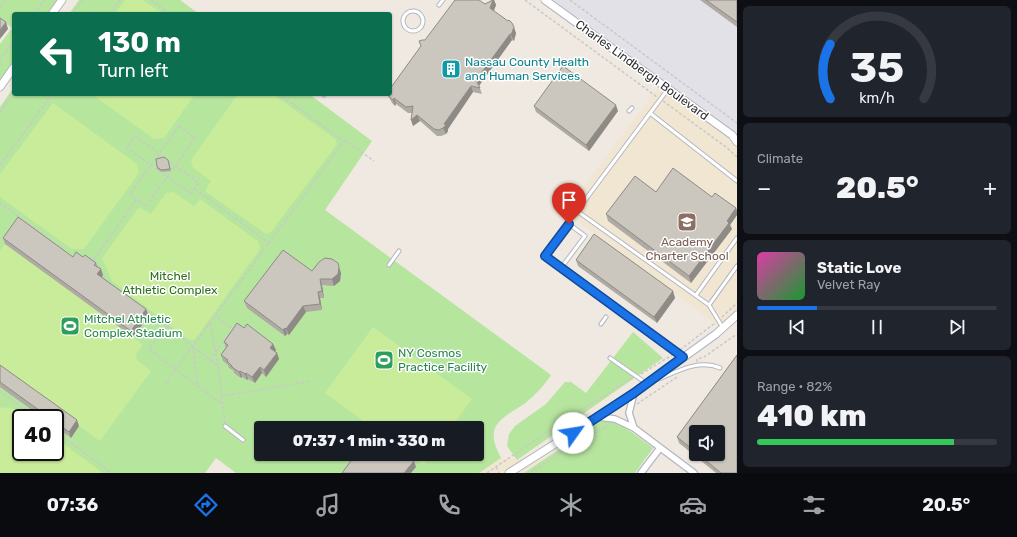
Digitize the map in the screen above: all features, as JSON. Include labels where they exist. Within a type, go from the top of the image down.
[{"type":"street","points":[[53,12],[62,0]]},
{"type":"street","name":"Charles Lindbergh Boulevard","points":[[545,0],[734,137],[737,142]]},
{"type":"street","points":[[0,87],[12,70]]},
{"type":"street","points":[[513,472],[634,393],[736,317]]},
{"type":"street","points":[[634,393],[630,413],[634,428]]},
{"type":"street","points":[[598,417],[614,419],[634,428],[694,473]]},
{"type":"street","points":[[641,473],[660,448]]},
{"type":"lane","points":[[439,6],[443,0]]},
{"type":"lane","points":[[414,11],[420,13],[424,22],[421,28],[412,31],[406,28],[403,22],[407,13],[414,11]]},
{"type":"lane","points":[[668,89],[577,211],[709,305],[723,328]]},
{"type":"lane","points":[[650,113],[737,181]]},
{"type":"lane","points":[[561,268],[585,236],[569,224],[545,256],[561,268],[683,357]]},
{"type":"lane","points":[[696,296],[737,238]]},
{"type":"lane","points":[[389,265],[399,251]]},
{"type":"lane","points":[[709,305],[737,266]]},
{"type":"lane","points":[[601,324],[606,317]]},
{"type":"lane","points":[[610,358],[646,383],[697,364],[710,364],[720,368]]},
{"type":"lane","points":[[225,426],[243,440]]},
{"type":"path","points":[[0,7],[5,0]]},
{"type":"path","points":[[35,12],[44,0]]},
{"type":"path","points":[[73,12],[82,0]]},
{"type":"path","points":[[111,12],[120,0]]},
{"type":"path","points":[[151,0],[167,12]]},
{"type":"path","points":[[525,0],[737,156]]},
{"type":"path","points":[[570,0],[737,123]]},
{"type":"path","points":[[0,60],[12,44]]},
{"type":"path","points":[[0,112],[12,96]]},
{"type":"path","points":[[0,164],[51,96]]},
{"type":"path","points":[[282,96],[374,161]]},
{"type":"path","points":[[179,126],[195,138],[146,206],[130,194],[159,154],[179,126]]},
{"type":"path","points":[[136,136],[159,154],[199,183],[191,194],[127,148],[136,136]]},
{"type":"path","points":[[165,384],[344,141]]},
{"type":"path","points":[[195,189],[269,242]]},
{"type":"path","points":[[94,259],[137,199]]},
{"type":"path","points":[[0,203],[65,251]]},
{"type":"path","points":[[87,258],[94,259]]},
{"type":"path","points":[[94,259],[106,281]]},
{"type":"path","points":[[487,473],[566,420],[676,352],[718,320],[737,303]]},
{"type":"path","points":[[142,308],[218,366]]},
{"type":"path","points":[[210,360],[233,329],[215,316]]},
{"type":"path","points":[[210,324],[218,366],[225,426]]},
{"type":"path","points":[[166,326],[149,349],[223,405]]},
{"type":"path","points":[[193,346],[198,386]]},
{"type":"path","points":[[222,396],[311,381]]},
{"type":"path","points":[[0,391],[25,409]]},
{"type":"path","points":[[64,438],[112,473]]},
{"type":"path","points":[[496,467],[499,473]]},
{"type":"shaded area","points":[[548,0],[737,0],[737,138]]},
{"type":"shaded area","points":[[662,82],[737,141],[737,317],[721,328],[565,212]]},
{"type":"shaded area","points":[[500,459],[586,460],[603,473],[478,473]]},
{"type":"green space","points":[[0,0],[62,0],[53,12],[12,12],[12,28],[0,19]]},
{"type":"green space","points":[[79,0],[180,0],[196,12],[70,12]]},
{"type":"green space","points":[[125,0],[143,0],[160,12],[116,12]]},
{"type":"green space","points":[[12,28],[12,70],[0,87],[0,44]]},
{"type":"green space","name":"Mitchel Athletic Complex","points":[[12,90],[12,96],[312,96],[372,141],[325,210],[551,375],[531,398],[504,417],[497,424],[494,432],[494,440],[501,458],[479,473],[236,473],[216,458],[205,473],[0,473],[0,107]]},
{"type":"green space","points":[[94,96],[194,96],[164,138],[154,139]]},
{"type":"green space","points":[[237,96],[276,96],[337,142],[335,147],[271,232],[266,234],[205,191],[211,181],[193,168],[191,160]]},
{"type":"green space","points":[[53,103],[137,164],[139,173],[84,249],[72,249],[0,197],[0,174]]},
{"type":"green space","points":[[173,192],[194,206],[200,199],[259,242],[260,249],[196,338],[193,340],[188,339],[112,281],[102,258],[139,207],[151,214],[166,193]]},
{"type":"green space","name":"Mitchel Athletic Complex Stadium","points":[[5,244],[100,280],[149,316],[133,337],[143,345],[136,354],[137,360],[151,371],[100,441],[79,426],[71,438],[64,429],[64,409],[39,409],[0,387],[0,251]]},
{"type":"green space","name":"NY Cosmos Practice Facility","points":[[373,327],[472,399],[456,421],[363,421],[325,393]]},
{"type":"green space","points":[[633,332],[663,358],[517,460],[507,446],[509,434],[515,426],[546,404],[565,382],[571,382],[586,393]]},
{"type":"green space","points":[[4,407],[14,409],[12,409],[12,461],[64,461],[64,444],[103,473],[0,473],[0,409]]},
{"type":"green space","points":[[601,421],[619,423],[653,448],[635,473],[524,473]]},
{"type":"green space","points":[[419,461],[427,461],[424,465]]},
{"type":"building","name":"Nassau County Health and Human Services","points":[[455,0],[479,0],[485,4],[493,0],[490,8],[508,21],[509,20],[514,27],[511,35],[510,34],[476,80],[480,88],[471,86],[444,124],[446,125],[439,130],[434,129],[417,115],[411,120],[413,106],[406,107],[394,98],[393,100],[389,97],[392,96],[392,86],[421,46],[419,41],[425,40]]},
{"type":"building","points":[[706,0],[737,0],[737,22]]},
{"type":"building","points":[[0,18],[6,22],[0,30]]},
{"type":"building","points":[[563,66],[616,105],[586,145],[534,106]]},
{"type":"building","points":[[164,157],[168,160],[170,169],[161,170],[157,167],[156,159]]},
{"type":"building","points":[[673,168],[712,197],[715,193],[736,208],[727,221],[729,223],[689,276],[606,214],[635,176],[656,192]]},
{"type":"building","points":[[18,217],[73,257],[76,252],[83,257],[85,255],[96,263],[94,265],[101,269],[97,274],[146,309],[131,331],[3,238]]},
{"type":"building","points":[[594,234],[673,291],[654,317],[576,260]]},
{"type":"building","points":[[283,250],[312,271],[319,262],[325,258],[332,259],[338,263],[339,267],[338,274],[332,279],[320,279],[322,291],[318,292],[320,304],[303,306],[286,329],[285,328],[283,330],[244,301]]},
{"type":"building","points":[[237,323],[244,328],[247,324],[273,344],[270,348],[277,353],[264,370],[260,367],[252,377],[246,373],[239,372],[221,355],[228,345],[224,342]]},
{"type":"building","points":[[737,355],[737,473],[721,473],[706,461],[725,461],[725,425],[689,425],[689,446],[677,437]]},
{"type":"building","points":[[0,365],[62,409],[38,409],[0,382]]},
{"type":"building","points":[[64,411],[77,420],[69,432],[64,428]]},
{"type":"building","points":[[351,461],[414,461],[404,473],[342,473]]},
{"type":"place","name":"Nassau County Health and Human Services","points":[[451,69]]},
{"type":"place","name":"Academy Charter School","points":[[687,222]]},
{"type":"place","name":"Mitchel Athletic Complex Stadium","points":[[70,326]]},
{"type":"place","name":"NY Cosmos Practice Facility","points":[[384,360]]},
{"type":"route","points":[[569,224],[545,256],[683,357],[655,376],[634,393],[573,433]]}]
